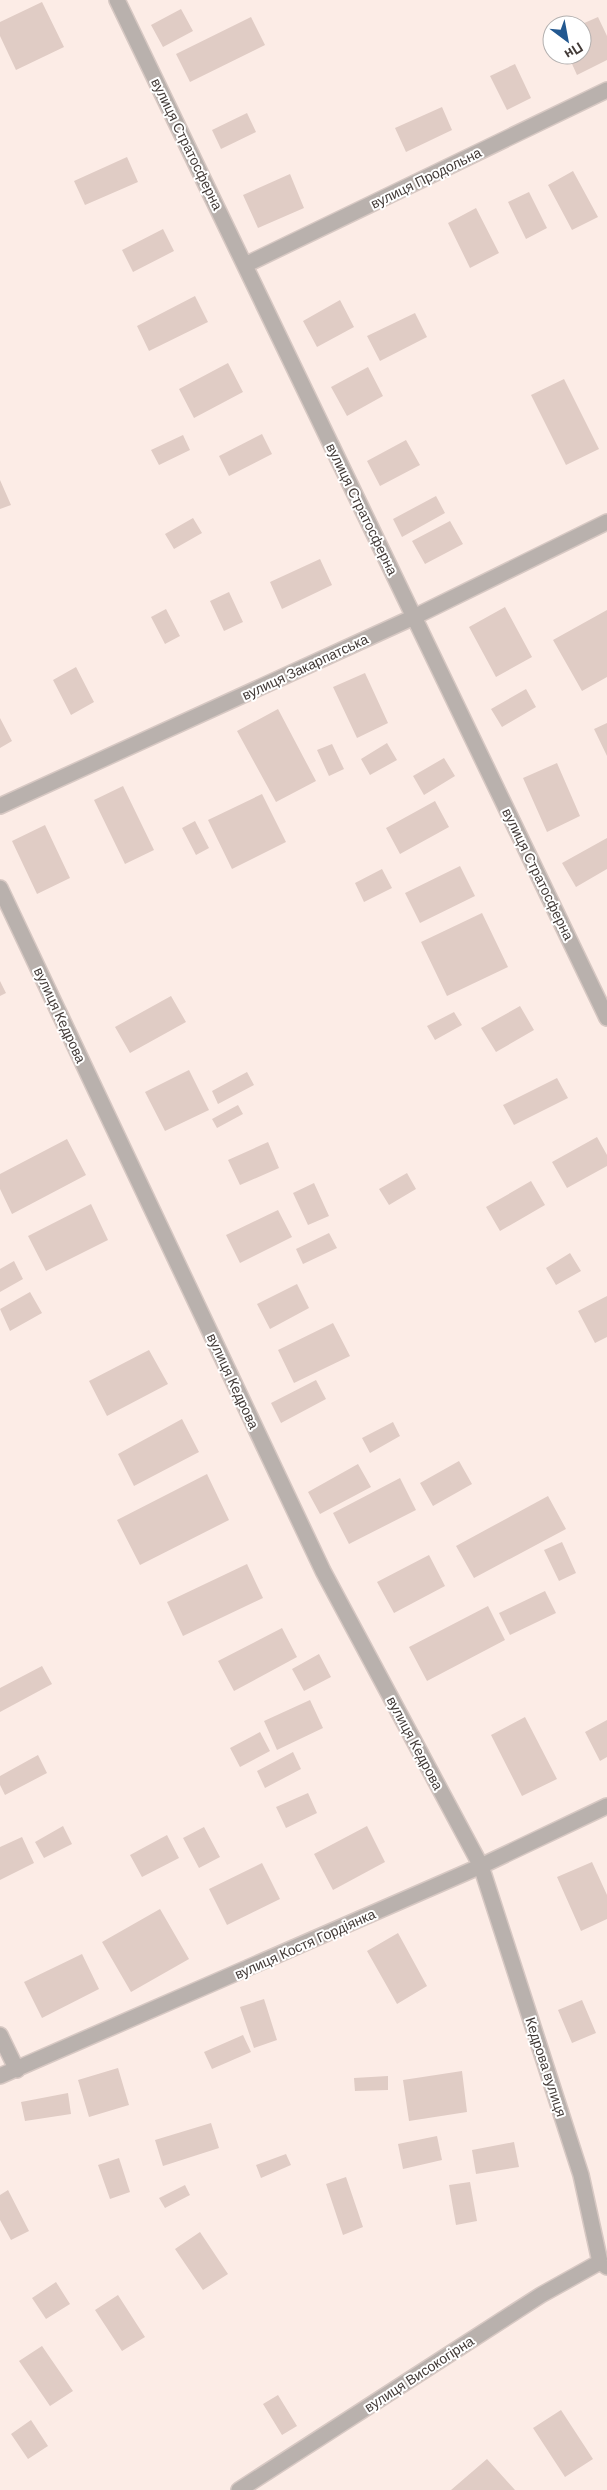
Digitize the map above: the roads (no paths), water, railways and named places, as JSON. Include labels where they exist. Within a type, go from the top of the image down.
[{"type":"street","name":"вулиця Стратосферна","points":[[118,0],[607,1018]]},
{"type":"street","name":"вулиця Продольна","points":[[245,265],[607,90]]},
{"type":"street","name":"вулиця Закарпатська","points":[[0,806],[414,617],[607,522]]},
{"type":"street","name":"вулиця Кедрова","points":[[0,888],[323,1572],[481,1866]]},
{"type":"street","name":"вулиця Костя Гордіянка","points":[[0,2076],[481,1866],[607,1806]]},
{"type":"street","name":"Кедрова вулиця","points":[[481,1866],[581,2175],[604,2264]]},
{"type":"street","points":[[0,2035],[17,2070]]},
{"type":"street","name":"вулиця Високогірна","points":[[239,2490],[541,2295],[604,2264]]}]
